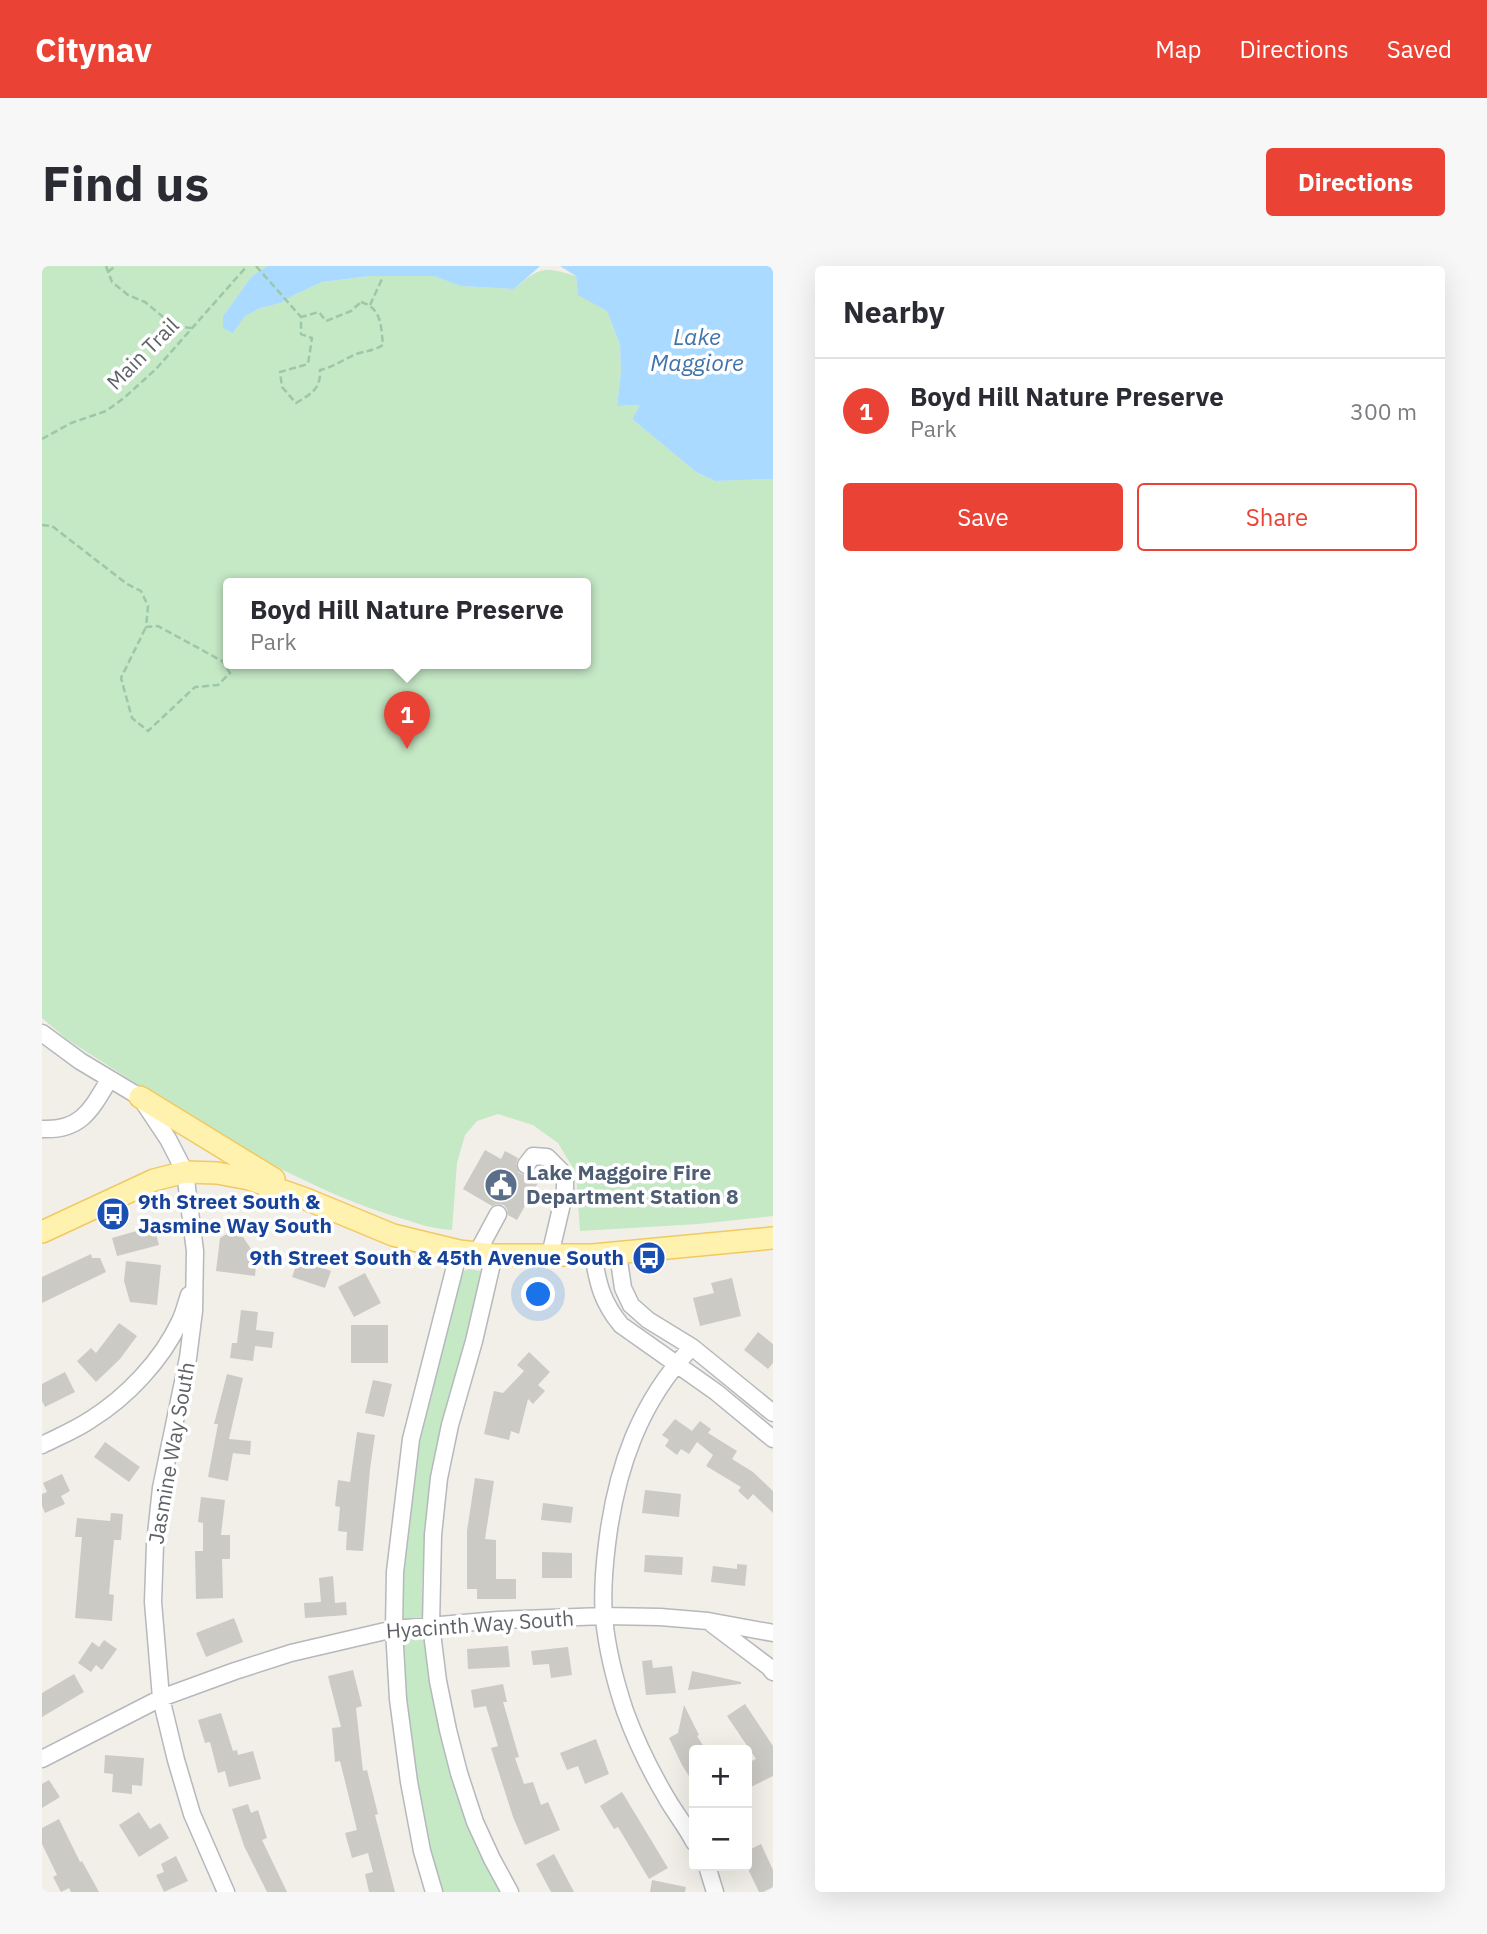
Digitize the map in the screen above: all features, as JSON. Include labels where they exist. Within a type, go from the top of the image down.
[{"type":"main road","points":[[140,1097],[306,1199]]},
{"type":"main road","points":[[42,1232],[154,1180],[185,1172],[218,1173],[249,1179],[393,1234],[477,1253],[618,1254],[773,1238]]},
{"type":"street","points":[[42,1033],[109,1080],[140,1097],[168,1139],[185,1172]]},
{"type":"street","points":[[42,1129],[69,1127],[81,1120],[109,1080]]},
{"type":"street","points":[[526,1165],[533,1156],[547,1157],[565,1175],[565,1191],[551,1255]]},
{"type":"street","name":"Jasmine Way South","points":[[185,1172],[195,1251],[194,1311],[188,1358],[165,1466],[155,1544],[153,1602],[161,1698],[176,1760],[192,1814],[226,1892]]},
{"type":"street","points":[[434,1892],[422,1851],[409,1782],[398,1699],[394,1629],[395,1572],[411,1439],[477,1253],[498,1214]]},
{"type":"street","points":[[477,1253],[474,1341],[450,1425],[439,1478],[433,1535],[431,1625],[447,1730],[459,1773],[475,1822],[510,1892]]},
{"type":"street","points":[[618,1254],[623,1289],[631,1305],[648,1320],[692,1348],[773,1413]]},
{"type":"street","points":[[593,1255],[602,1295],[609,1311],[621,1325],[642,1342],[677,1363],[773,1439]]},
{"type":"street","points":[[42,1445],[91,1420],[119,1399],[138,1380],[160,1353],[180,1321],[193,1283]]},
{"type":"street","points":[[689,1834],[642,1753],[625,1711],[611,1664],[604,1616],[604,1569],[614,1494],[622,1465],[640,1422],[660,1385],[692,1348]]},
{"type":"street","name":"Hyacinth Way South","points":[[42,1759],[161,1698],[291,1653],[394,1629],[498,1619],[604,1616],[708,1621],[773,1633]]},
{"type":"street","points":[[708,1621],[773,1672]]},
{"type":"street","points":[[709,1871],[715,1892]]},
{"type":"path","points":[[106,266],[112,282],[128,295],[145,302],[174,326],[191,328]]},
{"type":"path","points":[[108,272],[115,266]]},
{"type":"path","name":"Main Trail","points":[[42,439],[71,422],[106,411],[124,398],[156,369],[247,266]]},
{"type":"path","points":[[256,266],[302,317],[301,334],[312,338],[308,364],[279,372],[282,387],[296,403],[314,393],[321,380],[320,370],[383,345],[379,316],[370,305],[361,302],[351,311],[326,321],[319,312],[302,317]]},
{"type":"path","points":[[370,305],[382,279]]},
{"type":"path","points":[[42,526],[52,526],[127,584],[141,591],[148,606],[146,627],[121,678],[132,718],[148,730],[195,687],[218,685],[230,673],[227,669]]},
{"type":"path","points":[[146,627],[158,626],[223,662]]},
{"type":"green space","points":[[42,266],[267,266],[252,276],[223,316],[233,333],[244,316],[260,308],[281,303],[322,282],[370,276],[434,276],[460,286],[514,289],[542,270],[576,276],[578,294],[607,311],[620,345],[621,371],[617,406],[640,405],[632,419],[696,472],[715,481],[773,479],[773,1216],[698,1224],[580,1231],[576,1173],[558,1143],[533,1125],[498,1114],[477,1121],[465,1135],[457,1163],[452,1230],[436,1228],[390,1215],[305,1181],[224,1138],[68,1040],[42,1018]]},
{"type":"green space","points":[[469,1269],[480,1271],[482,1278],[438,1442],[427,1505],[422,1586],[427,1657],[441,1737],[454,1782],[502,1892],[440,1892],[415,1774],[402,1668],[404,1557],[417,1446],[431,1382],[460,1277]]},
{"type":"water","points":[[267,266],[540,266],[514,289],[460,286],[434,276],[370,276],[322,282],[281,303],[260,308],[245,316],[233,333],[223,328],[223,316],[252,276]]},
{"type":"water","name":"Lake Maggiore","points":[[560,266],[773,266],[773,479],[715,481],[696,472],[632,419],[640,405],[617,406],[621,371],[620,345],[607,311],[578,295],[576,276]]},
{"type":"building","name":"Lake Maggoire Fire Department Station 8","points":[[485,1150],[501,1159],[505,1151],[518,1158],[516,1164],[519,1173],[539,1181],[517,1220],[508,1215],[504,1205],[492,1206],[463,1189]]},
{"type":"building","points":[[154,1226],[159,1245],[117,1256],[112,1238]]},
{"type":"building","points":[[237,1228],[257,1258],[255,1276],[216,1271],[220,1238]]},
{"type":"building","points":[[301,1251],[318,1257],[315,1265],[331,1271],[325,1288],[292,1277]]},
{"type":"building","points":[[91,1254],[92,1258],[100,1258],[106,1272],[42,1303],[42,1277]]},
{"type":"building","points":[[126,1261],[161,1265],[157,1305],[130,1302],[124,1281]]},
{"type":"building","points":[[365,1273],[381,1303],[354,1317],[338,1287]]},
{"type":"building","points":[[732,1278],[741,1316],[700,1326],[693,1298],[714,1293],[711,1283]]},
{"type":"building","points":[[241,1310],[258,1312],[256,1330],[274,1332],[272,1348],[255,1346],[253,1361],[230,1358],[232,1343],[237,1343]]},
{"type":"building","points":[[119,1323],[137,1336],[120,1359],[96,1382],[77,1361],[91,1348],[96,1353]]},
{"type":"building","points":[[351,1325],[388,1325],[388,1363],[351,1363]]},
{"type":"building","points":[[758,1332],[773,1344],[773,1363],[768,1369],[744,1350]]},
{"type":"building","points":[[529,1352],[550,1372],[538,1385],[545,1391],[533,1404],[528,1399],[519,1434],[511,1431],[509,1440],[484,1434],[494,1391],[503,1393],[524,1371],[517,1365]]},
{"type":"building","points":[[65,1372],[75,1392],[45,1407],[42,1401],[42,1384]]},
{"type":"building","points":[[227,1374],[243,1378],[229,1439],[251,1441],[250,1455],[233,1453],[228,1481],[208,1477],[218,1424],[214,1424]]},
{"type":"building","points":[[373,1380],[392,1384],[384,1417],[365,1413]]},
{"type":"building","points":[[675,1419],[692,1431],[700,1421],[711,1429],[708,1433],[737,1451],[732,1459],[753,1472],[773,1491],[773,1513],[753,1494],[748,1500],[738,1491],[741,1487],[706,1466],[713,1455],[697,1442],[689,1454],[681,1449],[677,1455],[665,1446],[669,1440],[662,1435]]},
{"type":"building","points":[[357,1432],[375,1435],[363,1551],[346,1550],[347,1532],[338,1531],[340,1507],[335,1506],[338,1480],[350,1482]]},
{"type":"building","points":[[105,1442],[140,1467],[129,1482],[94,1457]]},
{"type":"building","points":[[62,1474],[70,1491],[61,1496],[65,1504],[45,1513],[42,1494],[47,1492],[43,1483]]},
{"type":"building","points":[[475,1478],[494,1481],[485,1539],[496,1540],[496,1579],[516,1579],[516,1599],[477,1599],[477,1589],[467,1589],[467,1531]]},
{"type":"building","points":[[645,1490],[681,1494],[679,1517],[642,1513]]},
{"type":"building","points":[[201,1497],[225,1500],[221,1535],[230,1535],[230,1559],[222,1559],[223,1598],[196,1599],[195,1551],[203,1551],[203,1523],[198,1522]]},
{"type":"building","points":[[543,1503],[573,1507],[571,1523],[541,1520]]},
{"type":"building","points":[[111,1513],[123,1514],[121,1540],[114,1540],[109,1594],[114,1595],[112,1621],[75,1618],[82,1537],[75,1537],[77,1518],[110,1521]]},
{"type":"building","points":[[542,1552],[572,1553],[572,1578],[542,1578]]},
{"type":"building","points":[[645,1555],[683,1557],[682,1575],[644,1572]]},
{"type":"building","points":[[737,1564],[747,1565],[745,1586],[711,1582],[713,1566],[737,1569]]},
{"type":"building","points":[[333,1576],[335,1603],[346,1602],[347,1615],[305,1618],[304,1603],[321,1602],[319,1578]]},
{"type":"building","points":[[234,1618],[243,1642],[206,1657],[196,1633]]},
{"type":"building","points":[[104,1640],[117,1649],[102,1670],[96,1665],[91,1672],[78,1663],[92,1642],[99,1647]]},
{"type":"building","points":[[508,1646],[510,1667],[468,1669],[467,1649]]},
{"type":"building","points":[[568,1647],[572,1675],[551,1678],[549,1664],[533,1665],[531,1651]]},
{"type":"building","points":[[652,1660],[653,1668],[672,1666],[676,1693],[646,1695],[642,1661]]},
{"type":"building","points":[[353,1670],[362,1706],[356,1708],[363,1771],[367,1770],[378,1814],[375,1815],[395,1892],[369,1892],[365,1874],[373,1872],[368,1853],[352,1858],[345,1833],[357,1830],[340,1761],[335,1762],[332,1728],[341,1727],[328,1676]]},
{"type":"building","points":[[692,1671],[741,1682],[741,1684],[688,1690]]},
{"type":"building","points":[[74,1674],[84,1692],[42,1717],[42,1693]]},
{"type":"building","points":[[503,1684],[507,1702],[503,1702],[519,1757],[515,1758],[524,1784],[533,1782],[541,1805],[548,1802],[560,1830],[525,1845],[491,1748],[498,1746],[486,1706],[474,1708],[471,1690]]},
{"type":"building","points":[[745,1704],[773,1746],[773,1776],[752,1786],[752,1761],[756,1759],[752,1753],[752,1745],[747,1745],[727,1716]]},
{"type":"building","points":[[684,1705],[703,1745],[689,1745],[689,1776],[669,1738],[678,1733]]},
{"type":"building","points":[[221,1713],[233,1751],[237,1750],[238,1755],[253,1751],[261,1779],[229,1787],[225,1771],[218,1773],[210,1742],[205,1743],[198,1720]]},
{"type":"building","points":[[596,1739],[609,1774],[585,1784],[578,1766],[567,1770],[560,1753]]},
{"type":"building","points":[[105,1755],[144,1758],[142,1786],[132,1785],[132,1794],[112,1792],[113,1774],[104,1773]]},
{"type":"building","points":[[49,1780],[60,1797],[42,1808],[42,1784]]},
{"type":"building","points":[[622,1792],[668,1868],[649,1879],[618,1827],[614,1829],[600,1806]]},
{"type":"building","points":[[248,1804],[251,1813],[258,1810],[267,1838],[262,1840],[287,1892],[267,1892],[244,1846],[232,1809]]},
{"type":"building","points":[[139,1812],[150,1829],[160,1823],[169,1838],[139,1857],[119,1825]]},
{"type":"building","points":[[59,1819],[80,1862],[82,1861],[99,1892],[71,1892],[69,1888],[61,1892],[53,1877],[57,1875],[42,1844],[42,1828]]},
{"type":"building","points":[[761,1844],[773,1870],[773,1887],[763,1892],[759,1892],[749,1871],[752,1871],[752,1848]]},
{"type":"building","points":[[554,1854],[574,1892],[551,1892],[536,1864]]},
{"type":"building","points":[[176,1856],[188,1881],[164,1892],[156,1875],[164,1872],[161,1864]]},
{"type":"building","points":[[652,1880],[686,1887],[685,1892],[650,1892]]},
{"type":"place","name":"Boyd Hill Nature Preserve","points":[[407,749]]},
{"type":"place","name":"Lake Maggoire Fire Department Station 8","points":[[501,1185]]},
{"type":"place","name":"9th Street South & Jasmine Way South","points":[[113,1214]]},
{"type":"place","name":"9th Street South & 45th Avenue South","points":[[649,1258]]}]
